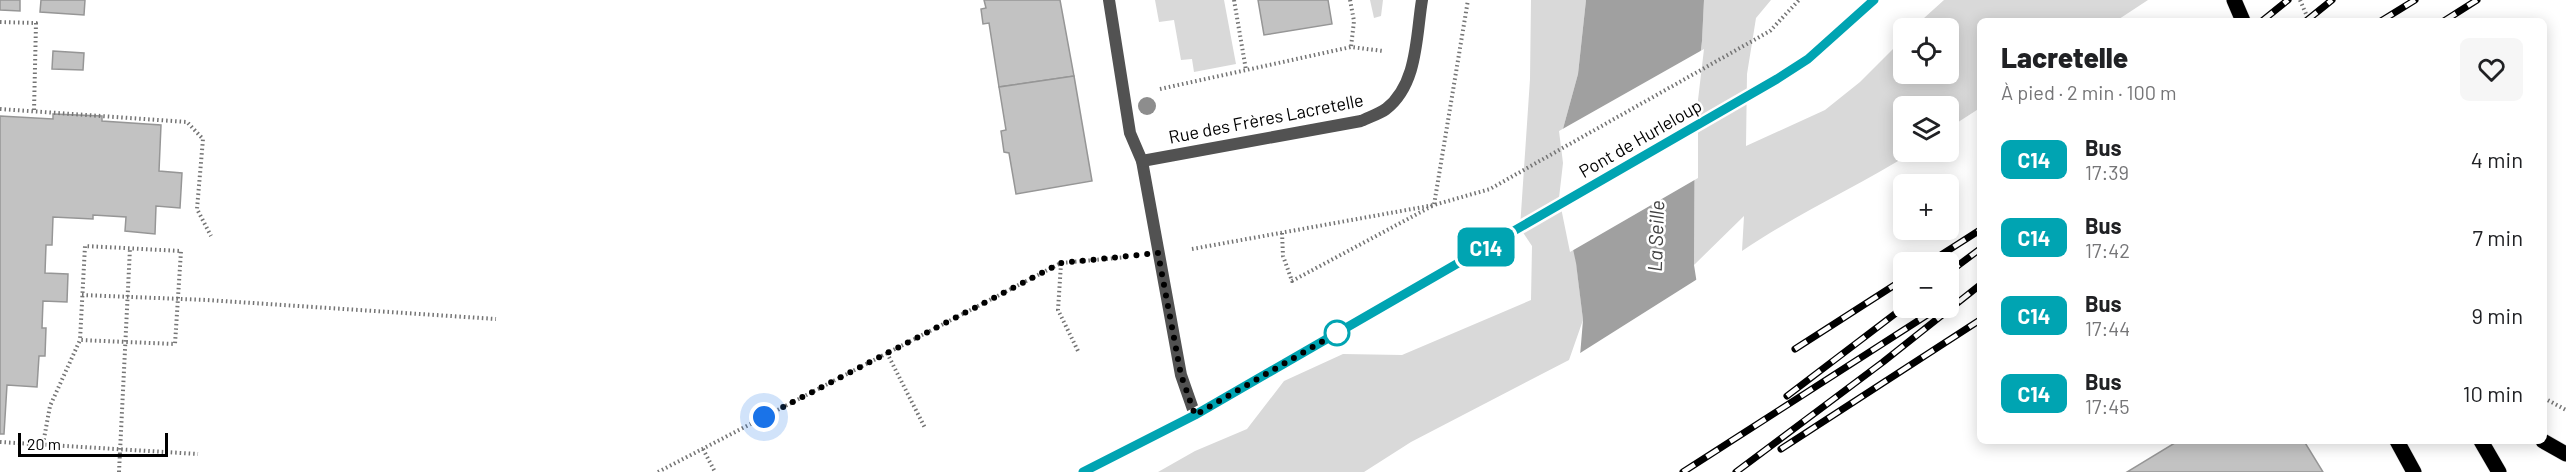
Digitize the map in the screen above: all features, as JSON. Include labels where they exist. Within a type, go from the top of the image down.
[{"type":"main road","points":[[2234,0],[2242,18]]},
{"type":"main road","name":"Pont de Hurleloup","points":[[1195,415],[1777,79],[1808,59],[1867,2]]},
{"type":"main road","points":[[1083,472],[1195,415]]},
{"type":"main road","points":[[2399,444],[2414,472]]},
{"type":"main road","points":[[2483,444],[2499,472]]},
{"type":"main road","points":[[2547,444],[2566,454]]},
{"type":"street","points":[[1109,0],[1130,133],[1142,161],[1181,375],[1195,415]]},
{"type":"street","name":"Rue des Frères Lacretelle","points":[[1142,161],[1361,121],[1385,110],[1401,95],[1410,74],[1422,0]]},
{"type":"path","points":[[1234,0],[1246,70]]},
{"type":"path","points":[[1350,0],[1354,21],[1351,47]]},
{"type":"path","points":[[1434,205],[1468,0]]},
{"type":"path","points":[[658,472],[1061,263],[1158,253],[1282,232],[1434,205],[1490,189],[1770,31],[1799,0]]},
{"type":"path","points":[[2300,0],[2308,18]]},
{"type":"path","points":[[0,22],[36,23],[34,111]]},
{"type":"path","points":[[1160,89],[1351,47],[1458,63]]},
{"type":"path","points":[[0,109],[188,122],[203,139],[197,209],[211,236]]},
{"type":"path","points":[[1282,232],[1283,256],[1292,281],[1434,205]]},
{"type":"path","points":[[43,444],[50,406],[80,340],[85,246],[181,251],[175,344],[80,340]]},
{"type":"path","points":[[119,472],[130,248]]},
{"type":"path","points":[[1061,263],[1058,310],[1078,351]]},
{"type":"path","points":[[82,295],[178,298],[496,320]]},
{"type":"path","points":[[887,353],[925,428]]},
{"type":"path","points":[[2547,400],[2566,410]]},
{"type":"path","points":[[0,442],[198,454]]},
{"type":"path","points":[[703,449],[715,472]]},
{"type":"shaded area","points":[[1155,0],[1224,0],[1236,64],[1194,72],[1192,59],[1181,60],[1174,20],[1159,22]]},
{"type":"shaded area","points":[[1370,0],[1383,0],[1381,16],[1374,18]]},
{"type":"shaded area","points":[[1531,0],[1586,0],[1578,74],[1561,136],[1583,320],[1569,360],[1411,442],[1364,472],[1158,472],[1195,451],[1247,429],[1284,381],[1343,354],[1402,355],[1531,300],[1532,246],[1520,228],[1530,79]]},
{"type":"shaded area","points":[[1704,0],[1771,0],[1756,18],[1747,74],[1746,146],[1825,110],[1860,82],[1893,49],[1893,84],[1959,84],[1959,18],[1924,18],[1944,0],[2148,0],[2121,18],[1977,18],[1977,110],[1959,122],[1959,96],[1893,96],[1893,162],[1896,162],[1742,251],[1744,216],[1694,265],[1695,100]]},
{"type":"water","name":"La Seille","points":[[1586,0],[1704,0],[1695,100],[1694,265],[1700,303],[1576,404],[1583,320],[1576,263],[1562,198],[1566,163],[1561,136],[1578,74]]},
{"type":"pier","points":[[1704,49],[1698,100],[1698,178],[1570,252],[1559,198],[1563,163],[1559,131]]},
{"type":"pier","points":[[1699,278],[1703,303],[1703,385],[1690,432],[1690,472],[1574,472],[1573,404],[1577,355]]},
{"type":"building","points":[[0,0],[20,0],[20,11],[0,10]]},
{"type":"building","points":[[41,0],[85,0],[84,15],[40,12]]},
{"type":"building","points":[[984,0],[1060,0],[1074,76],[999,87],[989,23],[983,24],[981,9],[986,8]]},
{"type":"building","points":[[1258,0],[1328,0],[1332,24],[1264,35]]},
{"type":"building","points":[[53,51],[84,53],[83,70],[52,69]]},
{"type":"building","points":[[1074,76],[1092,181],[1016,194],[1009,153],[1004,152],[1001,131],[1006,130],[999,87]]},
{"type":"building","points":[[53,114],[102,116],[102,121],[161,125],[159,171],[182,173],[180,208],[156,206],[155,234],[125,231],[126,217],[93,215],[93,219],[53,217],[52,245],[46,245],[45,273],[68,274],[67,302],[43,301],[42,328],[46,328],[45,356],[39,356],[37,387],[7,385],[4,434],[0,434],[0,116],[53,119]]},
{"type":"building","points":[[2173,444],[2306,444],[2323,472],[2127,472]]},
{"type":"railway","points":[[2266,18],[2288,0]]},
{"type":"railway","points":[[2310,18],[2332,0]]},
{"type":"railway","points":[[2386,18],[2415,0]]},
{"type":"railway","points":[[2449,18],[2477,0]]},
{"type":"railway","points":[[1946,252],[1977,232]]},
{"type":"railway","points":[[1959,265],[1977,251]]},
{"type":"railway","points":[[1795,349],[1893,286]]},
{"type":"railway","points":[[1736,472],[1883,362],[1977,287]]},
{"type":"railway","points":[[1787,396],[1893,315]]},
{"type":"railway","points":[[1683,472],[1922,318]]},
{"type":"railway","points":[[1781,449],[1977,322]]},
{"type":"bus line","name":"C14","points":[[1083,472],[1195,415],[1777,79],[1808,59],[1874,0]]},
{"type":"route","points":[[764,417],[1061,263],[1158,253],[1181,375],[1195,415],[1337,333]]}]
